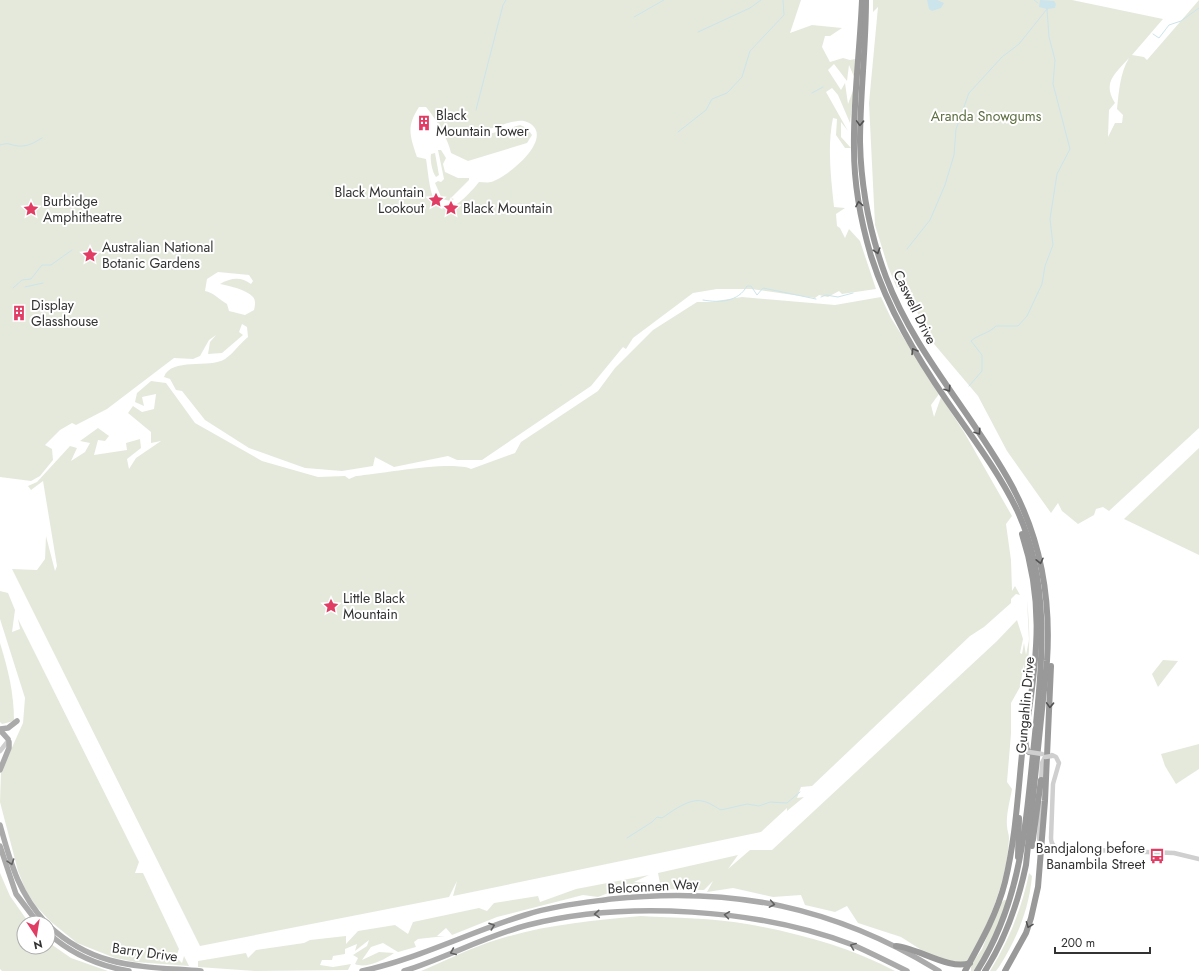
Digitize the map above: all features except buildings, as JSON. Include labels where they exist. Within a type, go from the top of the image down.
[{"type":"highway","name":"Caswell Drive","points":[[862,0],[854,152],[858,196],[863,225],[875,268],[905,336],[935,384],[978,446]]},
{"type":"highway","name":"Caswell Drive","points":[[866,0],[860,143],[868,217],[880,260],[895,300],[914,336],[999,464],[1018,499],[1035,542],[1046,597]]},
{"type":"highway","points":[[978,446],[1013,510],[1027,554],[1037,609],[1037,652],[1027,726],[1026,746],[1029,752]]},
{"type":"highway","name":"Gungahlin Drive","points":[[978,446],[1004,486],[1018,512],[1032,552],[1041,605],[1042,643],[1038,701],[1024,835],[1017,875],[1002,924],[978,971]]},
{"type":"highway","points":[[1005,970],[1026,933],[1038,887],[1046,801],[1050,680],[1050,615],[1046,597]]},
{"type":"highway","name":"Gungahlin Drive","points":[[985,971],[1002,940],[1019,895],[1029,840],[1048,661],[1049,631],[1046,597]]},
{"type":"highway","points":[[896,946],[909,948],[938,963],[968,968],[990,924],[1005,883],[1013,836],[1026,720],[1034,682]]},
{"type":"highway","points":[[1019,895],[1024,884],[1033,844],[1041,780]]},
{"type":"highway","points":[[1017,875],[1020,795]]},
{"type":"main road","points":[[0,770],[9,748],[8,741],[0,729],[8,728],[17,722]]},
{"type":"main road","name":"Barry Drive","points":[[0,825],[22,892],[39,915]]},
{"type":"main road","points":[[0,846],[16,894],[32,915]]},
{"type":"main road","name":"Belconnen Way","points":[[363,971],[395,962],[526,914],[575,903],[640,896],[709,896],[750,900],[810,912],[853,927],[896,946],[939,971]]},
{"type":"main road","name":"Belconnen Way","points":[[404,971],[477,942],[528,925],[576,915],[640,911],[708,913],[804,930],[852,945],[907,971]]},
{"type":"main road","name":"Barry Drive","points":[[56,931],[75,947],[109,961],[134,966],[201,971]]},
{"type":"main road","name":"Barry Drive","points":[[56,939],[72,951],[93,961],[129,971]]},
{"type":"main road","points":[[377,971],[412,959],[455,939]]},
{"type":"main road","points":[[412,971],[428,962]]},
{"type":"street","points":[[0,748],[8,741]]},
{"type":"street","points":[[0,751],[8,741]]},
{"type":"street","points":[[1005,883],[1009,878],[1014,854],[1024,757],[1029,752],[1053,755],[1059,763],[1053,784],[1051,842],[1055,847],[1064,849],[1174,853],[1199,859]]},
{"type":"street","points":[[1038,887],[1041,780],[1044,755]]},
{"type":"green space","points":[[0,0],[801,0],[790,33],[812,25],[842,28],[830,36],[825,36],[822,47],[830,62],[843,58],[850,60],[855,59],[855,79],[849,65],[847,81],[834,64],[828,70],[841,90],[845,83],[848,104],[854,88],[850,123],[838,95],[832,88],[826,92],[848,131],[841,122],[841,137],[851,148],[845,148],[836,135],[837,119],[833,118],[830,151],[834,207],[845,208],[836,214],[837,226],[840,228],[845,238],[849,229],[860,241],[876,289],[842,294],[839,291],[828,297],[819,295],[815,298],[751,289],[717,289],[693,293],[633,338],[626,349],[623,347],[591,386],[482,460],[457,460],[448,456],[394,467],[375,457],[373,466],[342,471],[305,468],[249,448],[205,420],[182,391],[176,390],[170,379],[164,377],[168,371],[174,367],[218,362],[225,359],[248,337],[247,327],[242,324],[239,332],[243,335],[222,353],[208,354],[210,342],[216,335],[209,340],[200,356],[193,359],[174,358],[107,409],[76,425],[72,423],[60,430],[45,445],[52,449],[53,460],[40,476],[31,481],[0,477]],"holes":[[[419,107],[426,107],[434,117],[444,135],[451,153],[468,161],[527,143],[532,135],[527,128],[520,125],[479,137],[479,131],[524,121],[530,123],[534,127],[537,134],[535,142],[531,151],[506,174],[491,182],[479,182],[457,204],[444,208],[438,206],[432,195],[426,159],[417,157],[411,137],[410,132],[412,120]],[[218,272],[249,275],[253,281],[251,284],[247,281],[239,279],[228,280],[220,284],[237,288],[250,294],[255,300],[254,310],[245,315],[229,311],[227,304],[214,294],[205,291],[207,279]]]},
{"type":"green space","name":"Aranda Snowgums","points":[[873,0],[1072,0],[1163,19],[1132,55],[1144,57],[1147,60],[1199,0],[1199,428],[1109,511],[1103,507],[1096,509],[1094,515],[1078,524],[1062,511],[1058,503],[1051,513],[1007,451],[978,396],[929,338],[909,294],[902,286],[897,288],[888,267],[875,225],[869,103],[878,7],[873,12]],"holes":[[[1129,58],[1120,82],[1117,109],[1123,115],[1122,123],[1115,123],[1108,137],[1109,110],[1115,103],[1111,96],[1110,84],[1115,74]]]},
{"type":"green space","points":[[438,150],[441,150],[446,158],[443,164],[445,172],[458,178],[469,178],[469,180],[451,198],[454,199],[450,201],[442,199],[435,183],[438,181],[441,182],[444,179]]},
{"type":"green space","points":[[435,153],[439,175],[436,177],[432,169],[431,159],[431,154]]},
{"type":"green space","points":[[742,297],[835,305],[881,297],[891,318],[939,394],[931,405],[934,417],[941,397],[964,432],[1012,516],[1006,524],[1011,560],[1012,591],[1015,586],[1020,595],[1016,594],[1011,599],[1011,603],[984,627],[970,636],[812,786],[801,787],[797,798],[804,797],[787,811],[787,808],[761,832],[453,896],[457,881],[449,897],[200,946],[12,569],[37,570],[45,559],[46,536],[55,571],[57,566],[43,481],[31,490],[28,486],[37,482],[70,446],[77,448],[71,461],[85,452],[90,443],[80,441],[98,428],[109,436],[105,441],[98,440],[94,455],[127,450],[126,443],[140,439],[141,448],[127,459],[129,469],[136,458],[161,441],[151,443],[151,432],[128,413],[133,406],[142,412],[154,409],[156,394],[142,397],[144,406],[135,402],[137,393],[151,381],[166,383],[195,423],[262,461],[318,477],[345,476],[349,479],[356,476],[416,468],[449,466],[471,469],[515,453],[521,442],[598,391],[615,368],[653,330],[697,302],[710,302]]},
{"type":"green space","points":[[1199,448],[1199,555],[1124,519]]},
{"type":"green space","points":[[0,591],[8,593],[15,610],[12,632],[20,629],[18,619],[139,862],[135,873],[143,873],[179,949],[176,957],[182,963],[184,956],[189,966],[135,962],[115,958],[77,943],[56,926],[56,915],[44,915],[26,891],[18,871],[0,802],[1,772],[23,723],[25,698],[0,619]]},
{"type":"green space","points":[[1027,600],[1029,622],[1029,640]]},
{"type":"green space","points":[[1017,620],[1023,639],[1020,653],[1022,654],[1024,643],[1026,655],[1029,640],[1028,664],[1024,686],[1024,664],[1020,687],[1011,703],[1011,734],[1007,782],[1012,789],[1007,817],[1009,838],[1005,871],[989,919],[967,963],[937,960],[901,937],[858,923],[847,906],[835,912],[805,905],[801,895],[773,897],[733,888],[707,892],[713,881],[704,890],[661,889],[658,873],[738,855],[728,869],[750,850],[772,850],[997,641]]},
{"type":"green space","points":[[0,643],[10,681],[14,721],[2,724],[0,722]]},
{"type":"green space","points":[[1163,660],[1178,661],[1158,687],[1152,674]]},
{"type":"green space","points":[[1199,744],[1199,769],[1176,784],[1165,766],[1161,754]]},
{"type":"green space","points":[[0,873],[10,896],[23,915],[16,915],[16,955],[56,955],[56,948],[71,958],[108,971],[2,971],[0,969]]},
{"type":"green space","points":[[1029,873],[1032,876],[1028,900],[1017,934],[999,967],[996,971],[990,971],[1014,924],[1023,899]]},
{"type":"green space","points":[[649,875],[634,882],[648,883],[651,889],[619,892],[616,890],[598,897],[583,895],[497,917],[452,935],[446,928],[437,936],[445,936],[418,939],[414,942],[416,947],[398,952],[383,943],[371,947],[362,960],[379,952],[394,953],[370,965],[355,964],[358,958],[353,955],[367,946],[369,940],[355,951],[357,944],[345,949],[345,954],[333,956],[332,960],[322,960],[320,965],[333,967],[351,964],[348,970],[255,971],[198,967],[198,961],[246,953],[248,958],[256,950],[304,943],[310,940],[346,936],[346,944],[358,931],[395,925],[408,934],[413,922],[479,908],[487,911],[494,903],[538,896],[540,902],[576,889]]},
{"type":"green space","points":[[1006,900],[1006,907],[986,952],[974,971],[971,971],[971,965],[982,949],[1000,904]]},
{"type":"green space","points":[[641,916],[721,920],[804,936],[842,948],[878,962],[895,971],[421,971],[479,946],[499,939],[539,929],[579,922]]},
{"type":"water","points":[[927,0],[937,0],[944,3],[941,8],[932,11],[929,9]]},
{"type":"water","points":[[1040,0],[1054,1],[1056,4],[1055,8],[1047,9],[1039,7]]},
{"type":"waterway","points":[[476,110],[503,5],[506,0]]},
{"type":"waterway","points":[[634,17],[664,0]]},
{"type":"waterway","points":[[698,32],[750,8],[761,0]]},
{"type":"waterway","points":[[678,132],[706,110],[712,99],[727,93],[742,77],[750,51],[784,15],[783,0]]},
{"type":"waterway","points":[[1034,0],[1038,3]]},
{"type":"waterway","points":[[1153,34],[1159,38],[1169,25],[1181,21],[1199,8]]},
{"type":"waterway","points":[[907,249],[930,220],[945,185],[954,155],[956,129],[969,93],[1002,57],[1019,44],[1047,9]]},
{"type":"waterway","points":[[969,386],[982,371],[982,355],[971,341],[990,331],[996,326],[1018,326],[1027,316],[1042,284],[1045,266],[1053,245],[1050,219],[1057,174],[1070,149],[1053,84],[1055,60],[1049,37],[1047,9]]},
{"type":"waterway","points":[[812,93],[823,87]]},
{"type":"waterway","points":[[0,145],[8,144],[25,146],[42,138]]},
{"type":"waterway","points":[[13,288],[22,280],[31,279],[42,265],[51,265],[72,250]]},
{"type":"waterway","points":[[25,287],[43,283]]},
{"type":"waterway","points":[[703,300],[728,300],[739,295],[747,286],[751,286],[757,295],[763,288],[816,299]]},
{"type":"waterway","points":[[821,297],[826,295],[838,297],[853,293]]},
{"type":"waterway","points":[[627,838],[652,822],[657,817],[662,818],[686,803],[697,801],[705,802],[710,803],[721,810],[747,804],[759,806],[770,802],[787,803],[800,792]]},
{"type":"place","name":"Black Mountain Tower","points":[[424,123]]},
{"type":"place","name":"Black Mountain Lookout","points":[[436,200]]},
{"type":"place","name":"Black Mountain","points":[[451,208]]},
{"type":"place","name":"Burbidge Amphitheatre","points":[[31,209]]},
{"type":"place","name":"Australian National Botanic Gardens","points":[[90,255]]},
{"type":"place","name":"Display Glasshouse","points":[[19,313]]},
{"type":"place","name":"Little Black Mountain","points":[[331,606]]},
{"type":"place","name":"Bandjalong before Banambila Street","points":[[1157,856]]}]
